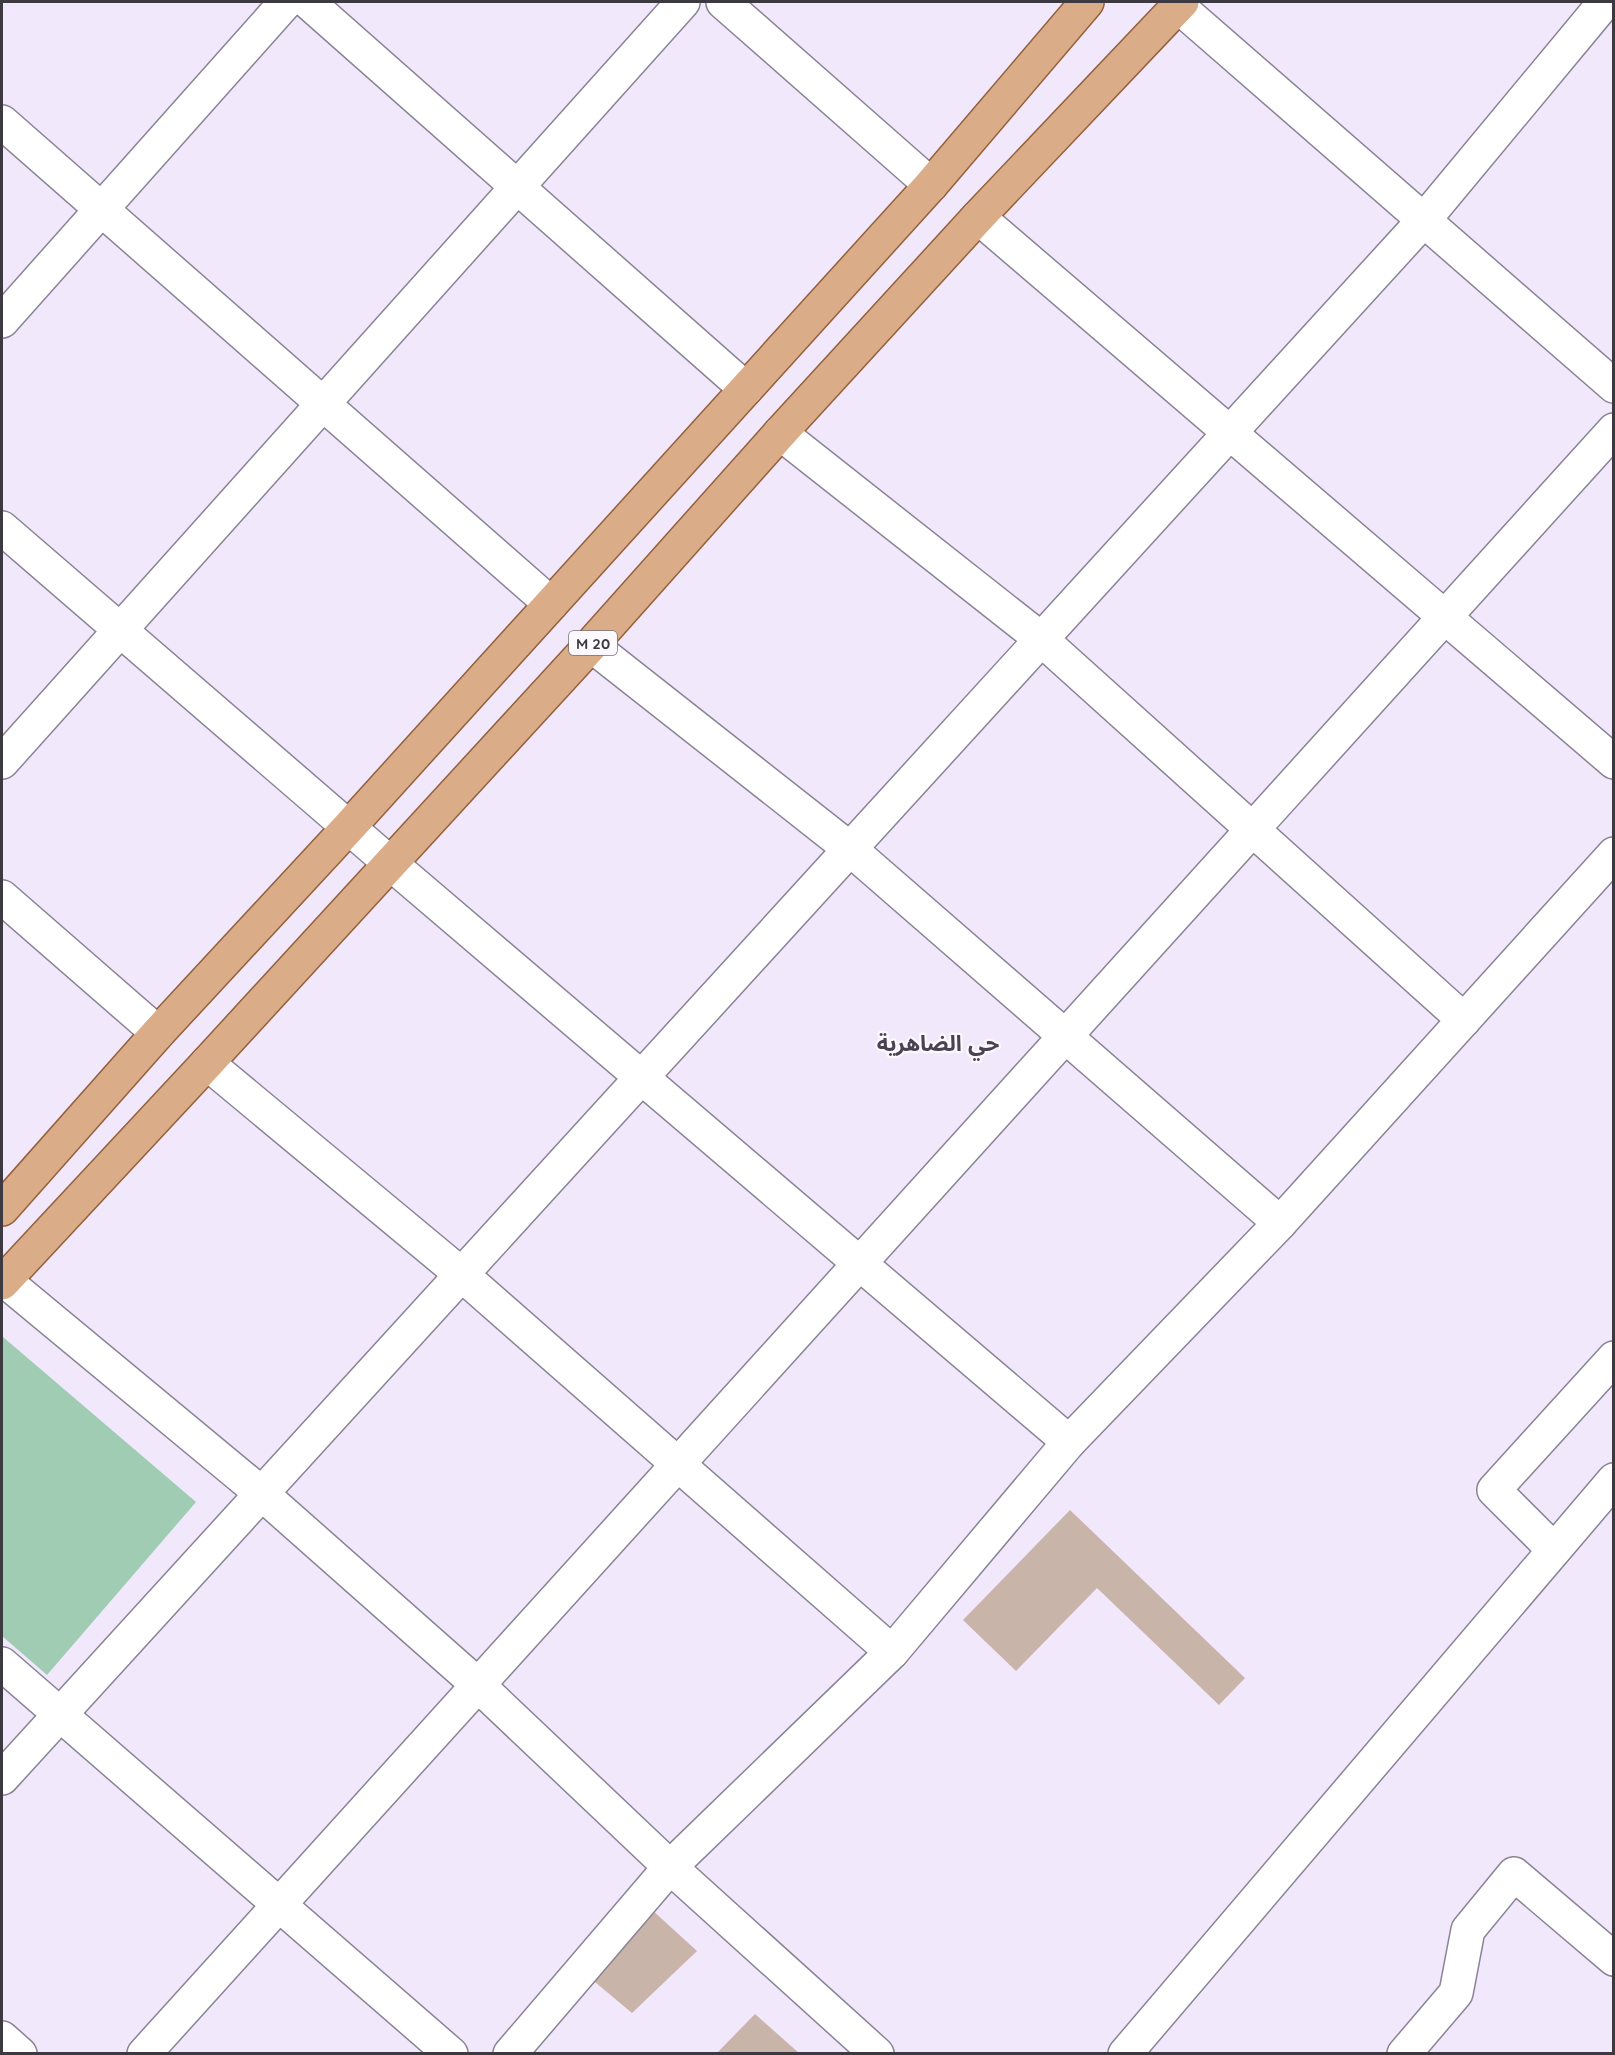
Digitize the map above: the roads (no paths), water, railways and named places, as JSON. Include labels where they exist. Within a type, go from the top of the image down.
[{"type":"main road","points":[[2,1209],[158,1033],[349,827],[931,185],[1087,2]]},
{"type":"main road","name":"M 20","points":[[3,1282],[591,645],[780,433],[978,217],[1180,4]]},
{"type":"street","points":[[2,321],[286,2]]},
{"type":"street","points":[[308,2],[746,389]]},
{"type":"street","points":[[2,762],[683,2]]},
{"type":"street","points":[[723,2],[931,185]]},
{"type":"street","points":[[2,1778],[1424,220],[1605,2]]},
{"type":"street","points":[[1180,4],[1614,386]]},
{"type":"street","points":[[2,122],[551,604]]},
{"type":"street","points":[[978,217],[1614,762]]},
{"type":"street","points":[[144,2054],[1614,430]]},
{"type":"street","points":[[780,433],[1041,639],[1464,1020]]},
{"type":"street","points":[[2,528],[1069,1443]]},
{"type":"street","points":[[591,645],[850,849],[1280,1224]]},
{"type":"street","points":[[510,2054],[670,1867],[892,1653],[1069,1443],[1280,1224],[1614,854]]},
{"type":"street","points":[[2,897],[158,1033]]},
{"type":"street","points":[[207,1063],[461,1274],[892,1653]]},
{"type":"street","points":[[3,1282],[261,1493],[478,1685],[670,1867],[877,2054]]},
{"type":"street","points":[[1554,1550],[1494,1490],[1614,1358]]},
{"type":"street","points":[[1125,2054],[1614,1480]]},
{"type":"street","points":[[2,1664],[451,2054]]},
{"type":"street","points":[[1404,2054],[1456,1993],[1468,1930],[1514,1874],[1614,1959]]},
{"type":"street","points":[[2,2038],[20,2054]]},
{"type":"district","name":"حي الضاهرية","points":[[938,1043]]}]
